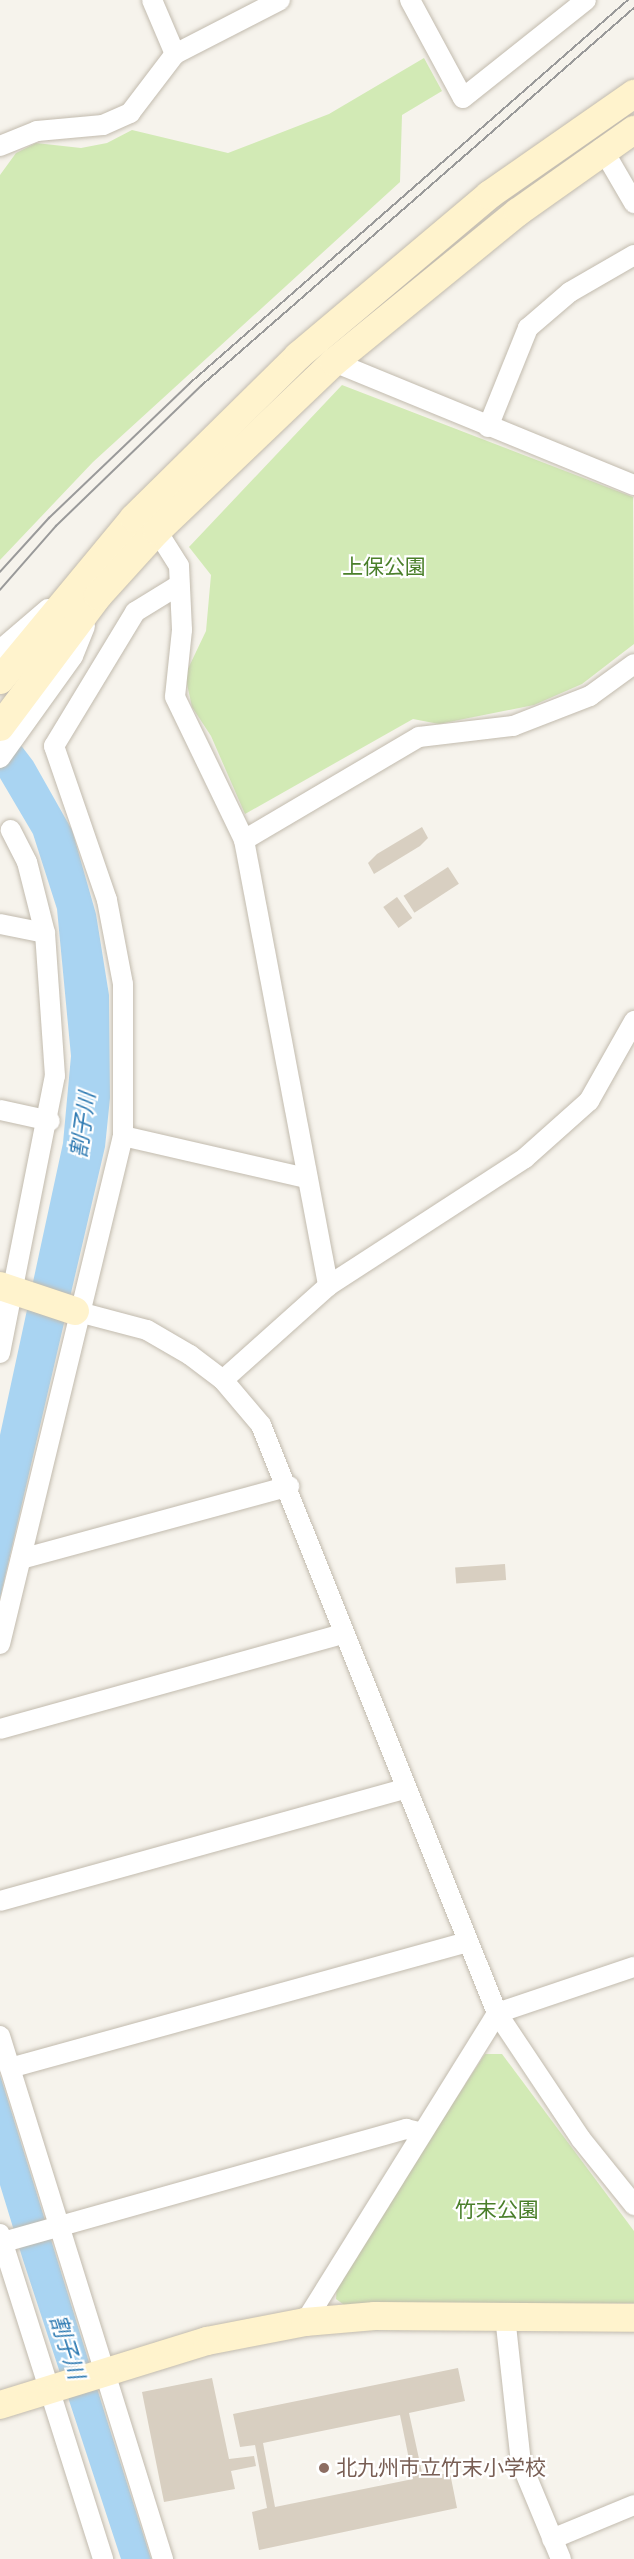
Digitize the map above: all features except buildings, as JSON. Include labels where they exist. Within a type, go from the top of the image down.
[{"type":"street","points":[[152,0],[175,54]]},
{"type":"street","points":[[0,146],[37,131],[103,125],[130,113],[158,84],[175,54],[280,0]]},
{"type":"street","points":[[410,0],[463,98],[565,8],[586,0]]},
{"type":"street","points":[[13,724],[73,656],[98,596],[146,524],[298,356],[489,195],[634,94]]},
{"type":"street","points":[[0,650],[334,362],[602,148],[634,130]]},
{"type":"street","points":[[602,148],[634,203]]},
{"type":"street","points":[[488,427],[528,327],[570,292],[634,255]]},
{"type":"street","points":[[334,362],[634,485]]},
{"type":"street","points":[[146,524],[179,566],[182,630],[175,697],[244,840],[328,1286]]},
{"type":"street","points":[[0,1644],[123,1136],[123,984],[104,890],[54,746],[135,612],[179,585]]},
{"type":"street","points":[[0,758],[70,592]]},
{"type":"street","points":[[0,680],[98,596]]},
{"type":"street","points":[[244,840],[419,737],[513,726],[590,696],[634,664]]},
{"type":"street","points":[[0,1353],[50,1121],[55,1076],[45,933],[27,862],[11,830]]},
{"type":"street","points":[[0,924],[45,933]]},
{"type":"street","points":[[223,1380],[328,1286],[525,1158],[589,1101],[634,1021]]},
{"type":"street","points":[[0,1110],[50,1121]]},
{"type":"street","points":[[123,1136],[307,1178]]},
{"type":"street","points":[[13,1290],[79,1312],[147,1330],[223,1380],[261,1425],[289,1486],[343,1634],[465,1942],[497,2013],[632,2199]]},
{"type":"street","points":[[21,1559],[289,1486]]},
{"type":"street","points":[[0,1729],[343,1634]]},
{"type":"street","points":[[0,1902],[405,1789]]},
{"type":"street","points":[[10,2068],[465,1942]]},
{"type":"street","points":[[305,2322],[419,2132],[497,2013],[634,1967]]},
{"type":"street","points":[[0,2036],[102,2371],[163,2559]]},
{"type":"street","points":[[103,2559],[51,2386],[3,2240],[406,2129],[419,2132]]},
{"type":"street","points":[[505,2316],[521,2463],[561,2559]]},
{"type":"street","points":[[0,2405],[51,2386],[102,2371],[305,2322],[505,2316],[634,2318]]},
{"type":"street","points":[[552,2539],[634,2505]]},
{"type":"green space","points":[[424,58],[442,91],[402,115],[400,182],[93,462],[0,560],[0,175],[16,153],[36,143],[81,148],[107,143],[132,130],[228,153],[329,114]]},
{"type":"green space","name":"上保公園","points":[[342,385],[633,497],[634,644],[582,684],[534,705],[439,724],[413,719],[245,814],[211,736],[192,707],[185,675],[206,631],[211,575],[189,547]]},
{"type":"green space","name":"竹末公園","points":[[485,2054],[502,2054],[634,2231],[634,2303],[347,2307],[336,2299],[337,2281]]},
{"type":"water","name":"割子川","points":[[0,718],[33,761],[72,830],[96,914],[109,995],[110,1098],[105,1147],[0,1598],[0,1435],[63,1143],[71,1056],[57,909],[33,834],[0,778]]},
{"type":"water","name":"割子川","points":[[0,2075],[151,2559],[121,2559],[23,2260],[0,2185]]},
{"type":"tram line","points":[[0,572],[49,518],[189,384],[628,0]]},
{"type":"tram line","points":[[0,590],[56,526],[201,386],[634,8]]},
{"type":"place","name":"北九州市立竹末小学校","points":[[324,2468]]}]
